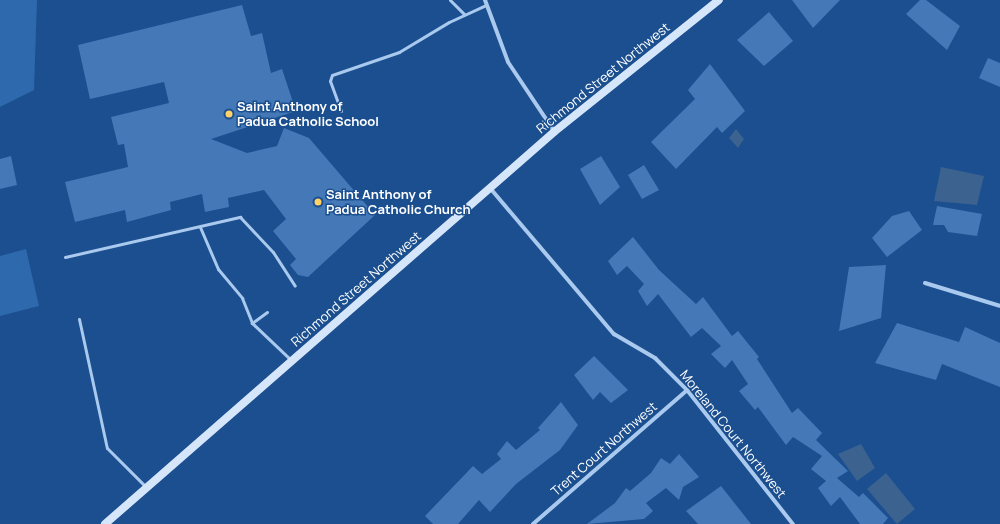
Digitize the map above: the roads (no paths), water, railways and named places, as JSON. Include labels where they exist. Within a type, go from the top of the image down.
[{"type":"street","points":[[485,0],[508,62],[554,132]]},
{"type":"street","name":"Richmond Street Northwest","points":[[105,524],[554,132],[719,0]]},
{"type":"street","name":"Moreland Court Northwest","points":[[490,188],[614,334],[655,358],[687,390],[793,524]]},
{"type":"street","points":[[925,283],[1000,306]]},
{"type":"street","name":"Trent Court Northwest","points":[[533,524],[687,390]]},
{"type":"lane","points":[[450,0],[464,14]]},
{"type":"lane","points":[[341,111],[330,81],[332,75],[398,52],[464,14],[486,5]]},
{"type":"lane","points":[[65,257],[200,227],[235,217],[244,218],[273,252],[295,286]]},
{"type":"lane","points":[[200,227],[218,269],[242,298],[252,323],[292,361]]},
{"type":"lane","points":[[252,323],[267,312]]},
{"type":"lane","points":[[79,320],[107,448],[147,488]]},
{"type":"place","name":"Saint Anthony of Padua Catholic School","points":[[229,114]]},
{"type":"place","name":"Saint Anthony of Padua Catholic Church","points":[[318,202]]}]
